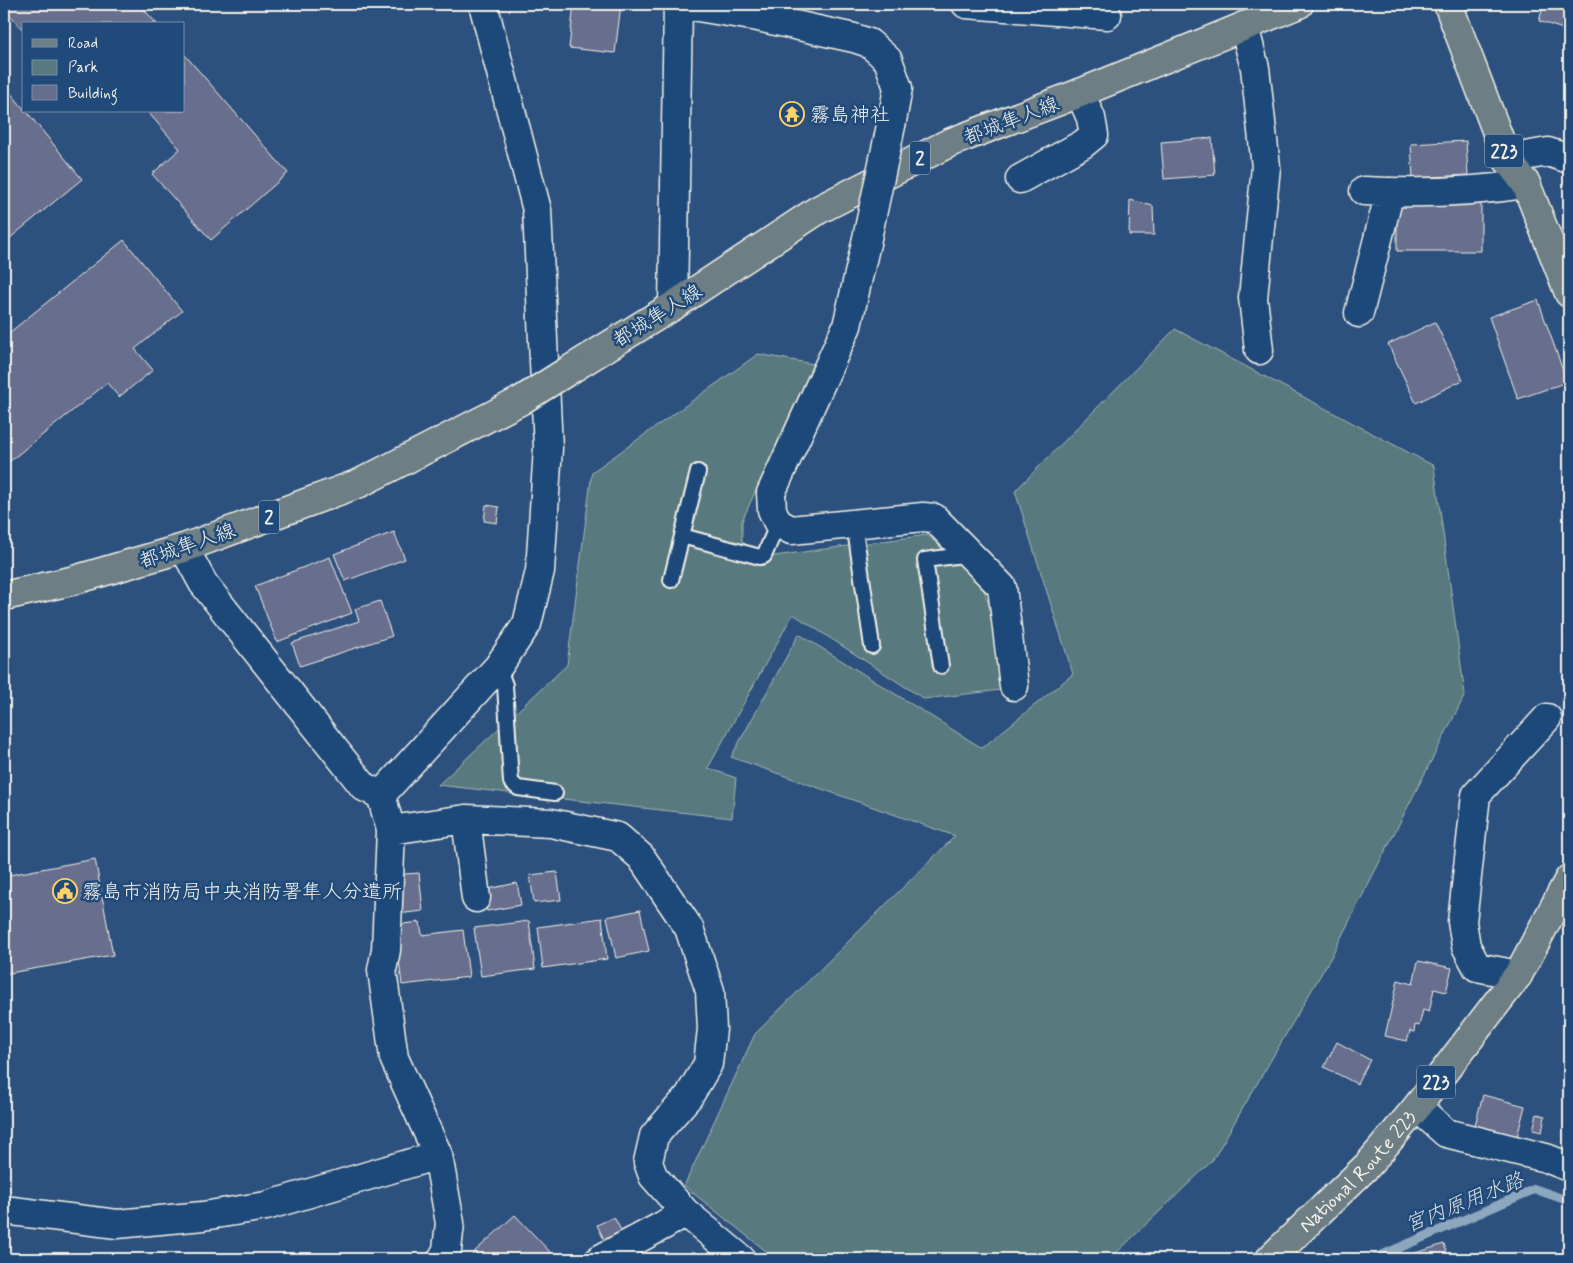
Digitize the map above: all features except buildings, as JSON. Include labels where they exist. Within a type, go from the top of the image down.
[{"type":"main road","name":"都城隼人線","points":[[4,596],[71,581],[184,548],[360,483],[520,400],[673,306],[818,210],[949,143],[1080,93],[1299,4]]},
{"type":"main road","name":"223","points":[[1448,4],[1507,159],[1526,184],[1569,293]]},
{"type":"main road","name":"National Route 223","points":[[1270,1259],[1368,1165],[1417,1107],[1518,975],[1569,879]]},
{"type":"street","points":[[381,794],[498,667],[527,624],[540,571],[548,448],[537,210],[483,4]]},
{"type":"street","points":[[673,306],[679,4],[758,17],[869,43],[888,60],[898,88],[892,121],[847,326],[771,493],[772,510],[778,524],[791,530],[923,517],[934,518],[1002,587],[1014,686]]},
{"type":"street","points":[[966,4],[1107,15]]},
{"type":"street","points":[[1244,26],[1255,68],[1266,167],[1253,298],[1259,350]]},
{"type":"street","points":[[1020,179],[1082,144],[1094,134],[1091,118],[1080,93]]},
{"type":"street","points":[[1507,159],[1548,152],[1569,159]]},
{"type":"street","points":[[1359,313],[1377,191],[1494,189],[1526,184]]},
{"type":"street","points":[[184,548],[203,583],[271,671],[364,787],[381,794]]},
{"type":"street","points":[[1518,975],[1477,967],[1466,946],[1462,922],[1476,795],[1547,718]]},
{"type":"street","points":[[381,794],[391,830],[386,950],[382,970],[394,1058],[438,1155],[450,1223],[446,1250],[442,1259]]},
{"type":"street","points":[[391,830],[466,819],[551,823],[618,837],[641,857],[689,928],[710,991],[712,1029],[708,1064],[688,1096],[654,1136],[648,1162],[653,1176],[685,1212],[734,1257]]},
{"type":"street","points":[[466,819],[476,898]]},
{"type":"street","points":[[1417,1107],[1446,1133],[1546,1158],[1569,1167]]},
{"type":"street","points":[[4,1210],[118,1224],[203,1216],[266,1206],[438,1155]]},
{"type":"street","points":[[600,1259],[685,1212]]},
{"type":"lane","points":[[671,580],[698,472]]},
{"type":"lane","points":[[682,536],[760,558],[764,556],[778,524]]},
{"type":"lane","points":[[854,524],[872,646]]},
{"type":"lane","points":[[941,666],[925,560],[970,554]]},
{"type":"lane","points":[[498,667],[505,686],[511,782],[518,788],[555,793]]},
{"type":"green space","points":[[1175,329],[1434,466],[1465,695],[1331,957],[1212,1161],[1110,1259],[776,1259],[684,1186],[755,1034],[955,836],[731,757],[799,634],[982,748],[1073,674],[1015,491]]},
{"type":"green space","points":[[758,354],[813,364],[742,521],[742,542],[767,557],[927,535],[981,582],[995,622],[1001,690],[924,699],[793,614],[708,768],[736,778],[732,818],[438,785],[567,665],[592,472]]},
{"type":"waterway","name":"宮内原用水路","points":[[1373,1259],[1535,1189],[1569,1201]]},
{"type":"place","name":"霧島神社","points":[[792,114]]},
{"type":"place","name":"霧島市消防局中央消防署隼人分遣所","points":[[65,891]]}]
